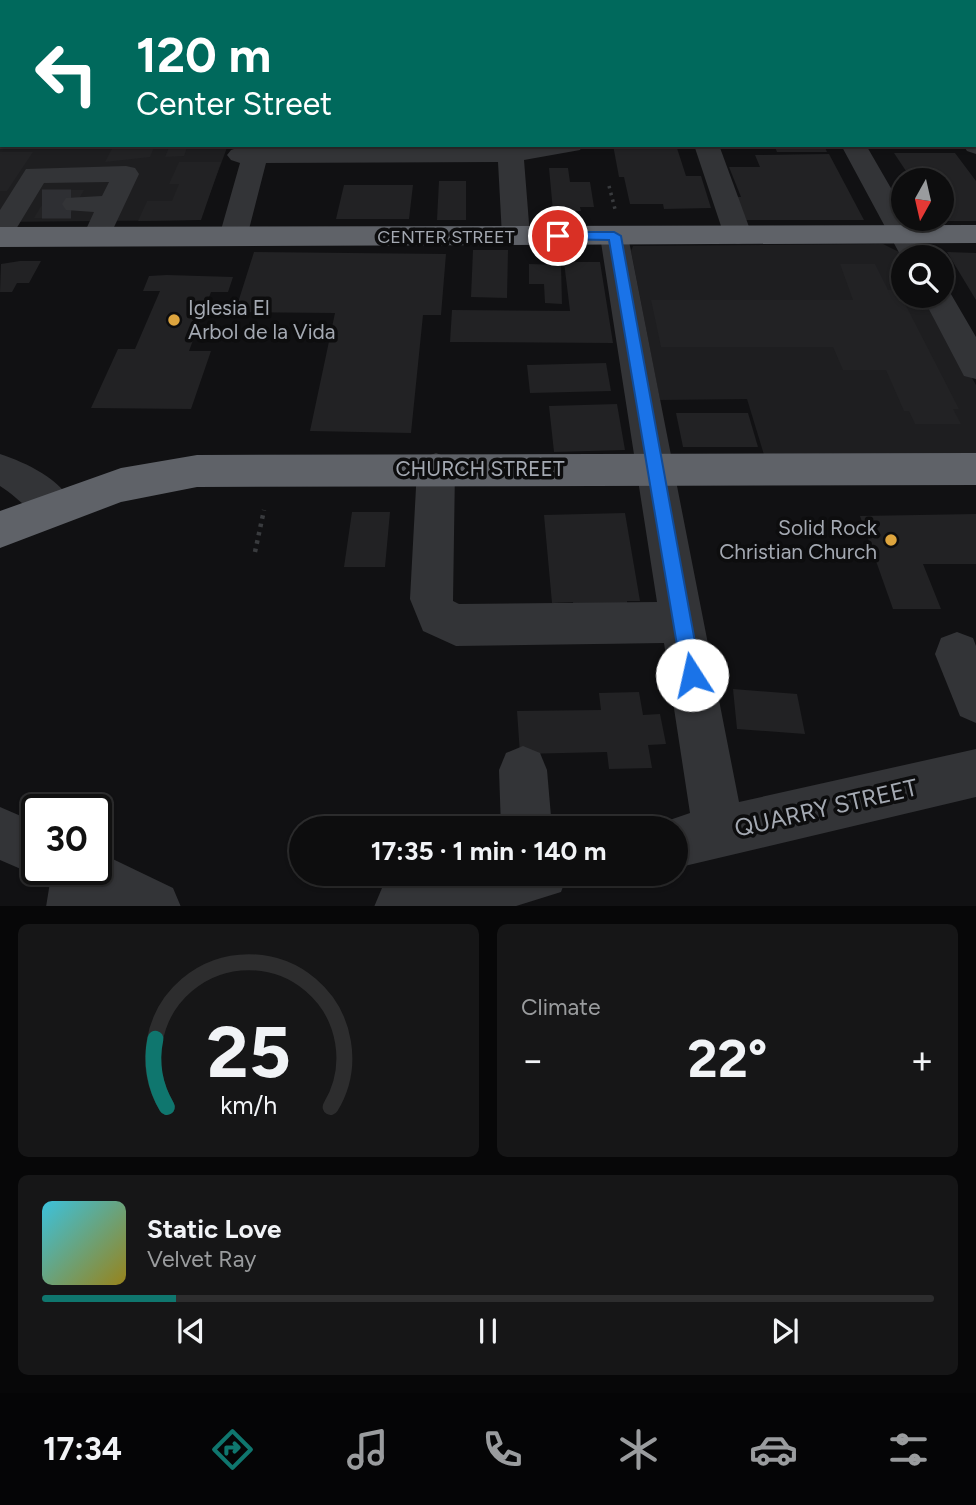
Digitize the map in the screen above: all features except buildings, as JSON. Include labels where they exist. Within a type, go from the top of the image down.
[{"type":"highway","name":"CENTER STREET","points":[[0,235],[516,236],[615,223],[738,235],[894,245]]},
{"type":"highway","name":"CENTER STREET","points":[[916,245],[976,234]]},
{"type":"highway","name":"CHURCH STREET","points":[[0,530],[112,485],[155,475],[286,470],[976,469]]},
{"type":"street","points":[[58,174],[74,147]]},
{"type":"street","points":[[233,237],[251,152],[541,147]]},
{"type":"street","points":[[707,147],[738,235]]},
{"type":"street","points":[[854,147],[909,245]]},
{"type":"street","points":[[511,149],[516,236]]},
{"type":"street","points":[[0,235],[30,204],[35,174],[126,174],[97,236]]},
{"type":"street","points":[[76,204],[112,205]]},
{"type":"street","points":[[615,223],[682,622],[697,837]]},
{"type":"street","points":[[944,308],[976,367]]},
{"type":"street","points":[[436,469],[431,599],[438,616],[456,625],[682,622]]},
{"type":"street","points":[[0,470],[15,475],[55,506]]},
{"type":"street","points":[[957,654],[976,700]]},
{"type":"street","points":[[523,770],[527,816]]},
{"type":"street","name":"QUARRY STREET","points":[[697,837],[976,773]]},
{"type":"street","points":[[0,833],[21,843]]},
{"type":"street","points":[[73,906],[76,885]]},
{"type":"street","points":[[110,885],[154,906]]},
{"type":"street","points":[[401,906],[462,886]]},
{"type":"path","points":[[610,186],[615,223]]},
{"type":"path","points":[[255,552],[264,510]]},
{"type":"shaded area","points":[[0,147],[227,147],[200,220],[0,222]]},
{"type":"shaded area","points":[[883,244],[891,248],[891,308],[932,308],[976,385],[976,457],[765,458],[747,399],[660,400],[631,251],[633,246]]},
{"type":"tunnel","points":[[42,204],[76,204]]},
{"type":"place","name":"Iglesia El Arbol de la Vida","points":[[174,320]]},
{"type":"place","name":"Solid Rock Christian Church","points":[[891,540]]},
{"type":"route","points":[[558,236],[614,236],[692,675]]}]
